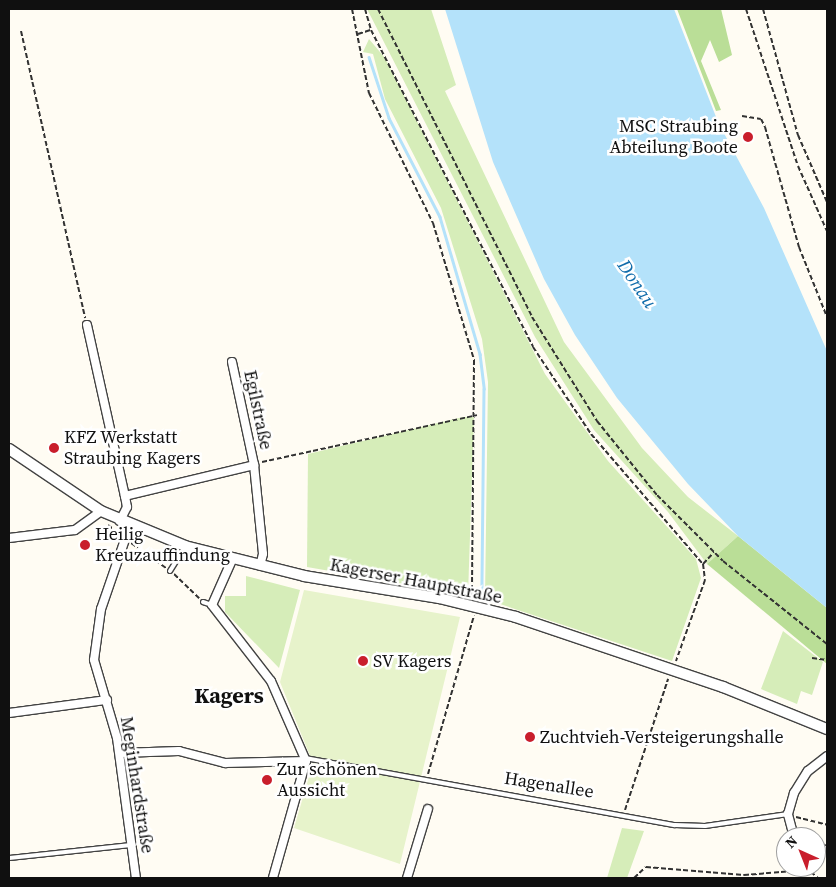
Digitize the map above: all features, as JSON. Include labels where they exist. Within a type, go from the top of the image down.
[{"type":"street","points":[[87,325],[127,507],[120,521]]},
{"type":"street","name":"Egilstraße","points":[[232,362],[254,465],[263,554],[260,566]]},
{"type":"street","name":"Kagerser Hauptstraße","points":[[9,449],[99,514],[186,546],[232,560],[260,566],[474,606],[672,669],[827,729]]},
{"type":"street","name":"Egilstraße","points":[[125,496],[254,465]]},
{"type":"street","points":[[9,538],[75,530],[99,514]]},
{"type":"street","name":"Meginhardstraße","points":[[130,526],[101,608],[94,649],[120,753],[136,878]]},
{"type":"street","points":[[232,560],[212,605],[271,681],[305,759],[273,878]]},
{"type":"street","points":[[9,713],[107,700]]},
{"type":"street","name":"Hagenallee","points":[[120,753],[179,751],[225,763],[305,759]]},
{"type":"street","points":[[791,827],[788,816],[800,782],[827,756]]},
{"type":"street","points":[[407,878],[428,809]]},
{"type":"lane","points":[[170,571],[186,546]]},
{"type":"lane","points":[[203,602],[212,605]]},
{"type":"lane","name":"Hagenallee","points":[[305,759],[691,826],[788,816]]},
{"type":"lane","points":[[9,858],[132,845]]},
{"type":"path","points":[[352,9],[369,93],[443,249],[474,360],[476,415],[474,606],[426,780]]},
{"type":"path","points":[[365,9],[371,30],[387,53],[533,348],[591,434],[703,564],[705,580],[672,669],[624,813]]},
{"type":"path","points":[[378,9],[553,353],[618,448],[714,552],[827,644]]},
{"type":"path","points":[[746,9],[798,166],[827,231]]},
{"type":"path","points":[[763,9],[798,135],[827,202]]},
{"type":"path","points":[[358,34],[371,30]]},
{"type":"path","points":[[21,32],[87,325]]},
{"type":"path","points":[[742,116],[761,119],[765,127],[799,247],[827,317]]},
{"type":"path","points":[[254,465],[476,415]]},
{"type":"path","points":[[99,514],[126,539],[170,571],[203,602]]},
{"type":"path","points":[[703,564],[714,552]]},
{"type":"path","points":[[812,658],[827,660]]},
{"type":"path","points":[[788,816],[827,825]]},
{"type":"path","points":[[634,878],[646,867],[744,875],[776,872]]},
{"type":"green space","points":[[367,9],[431,9],[456,85],[445,91],[564,342],[642,448],[688,497],[738,536],[707,564],[668,512],[594,430],[535,337]]},
{"type":"green space","points":[[677,9],[721,9],[732,55],[719,62],[710,40],[701,61],[721,110],[716,111]]},
{"type":"green space","points":[[369,39],[385,58],[545,374],[608,461],[696,559],[701,578],[672,661],[485,599],[488,382],[482,339],[441,208],[385,99],[373,54],[363,52]]},
{"type":"green space","points":[[463,417],[474,417],[468,595],[307,567],[308,454]]},
{"type":"green space","points":[[738,536],[827,608],[827,664],[707,564]]},
{"type":"green space","points":[[246,576],[300,590],[279,668],[225,612],[225,596],[246,596]]},
{"type":"green space","points":[[304,590],[460,617],[400,864],[294,828],[313,763],[280,682]]},
{"type":"green space","points":[[783,631],[823,662],[812,695],[801,691],[797,704],[761,689]]},
{"type":"green space","points":[[622,828],[644,831],[627,878],[607,878]]},
{"type":"water","name":"Donau","points":[[445,9],[674,9],[718,122],[764,208],[827,351],[827,608],[738,536],[688,484],[617,398],[575,335],[544,279],[493,162]]},
{"type":"waterway","points":[[369,57],[389,118],[440,217],[480,354],[484,389],[482,594]]},
{"type":"place","name":"MSC Straubing Abteilung Boote","points":[[748,137]]},
{"type":"place","name":"KFZ Werkstatt Straubing Kagers","points":[[54,448]]},
{"type":"place","name":"Heilig Kreuzauffindung","points":[[85,545]]},
{"type":"place","name":"SV Kagers","points":[[363,661]]},
{"type":"place","name":"Zuchtvieh-Versteigerungshalle","points":[[530,737]]},
{"type":"place","name":"Zur schönen Aussicht","points":[[267,780]]},
{"type":"district","name":"Kagers","points":[[229,696]]}]
